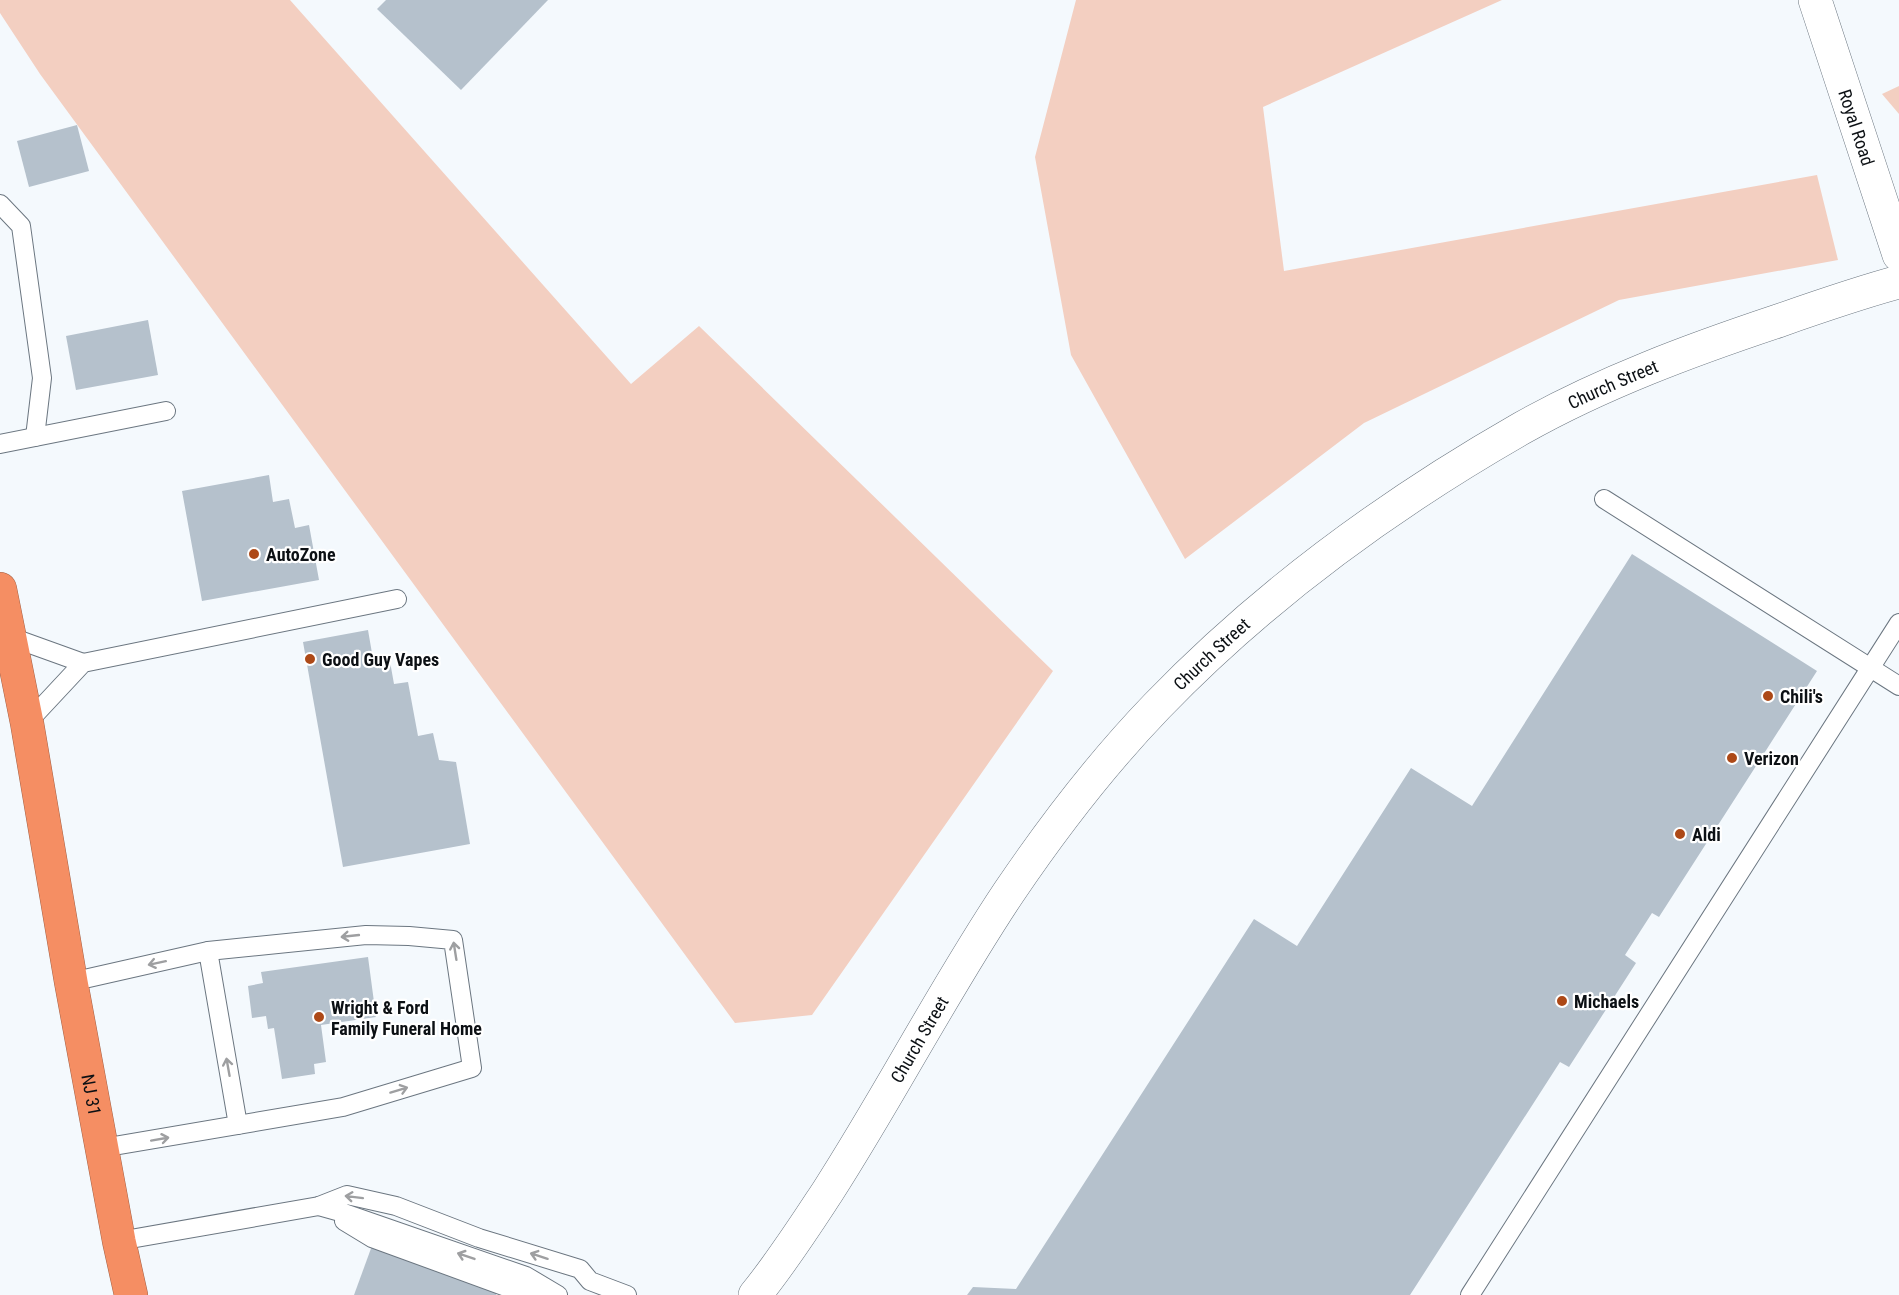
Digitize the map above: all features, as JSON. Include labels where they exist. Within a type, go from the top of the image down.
[{"type":"highway","name":"NJ 31","points":[[0,590],[8,636],[8,679],[27,723],[71,982],[131,1295]]},
{"type":"street","name":"Royal Road","points":[[1815,0],[1899,255]]},
{"type":"street","name":"Church Street","points":[[755,1295],[779,1264],[851,1155],[967,956],[1054,828],[1103,767],[1156,707],[1269,601],[1392,509],[1524,428],[1594,392],[1736,335],[1899,282]]},
{"type":"lane","points":[[0,204],[21,226],[28,271],[42,378],[35,437]]},
{"type":"lane","points":[[0,444],[166,411]]},
{"type":"lane","points":[[1604,499],[1899,686]]},
{"type":"lane","points":[[8,636],[83,663],[397,599]]},
{"type":"lane","points":[[1470,1295],[1899,623]]},
{"type":"lane","points":[[27,723],[83,663]]},
{"type":"lane","points":[[71,982],[208,951],[366,935],[453,940],[472,1068],[343,1107],[102,1148]]},
{"type":"lane","points":[[208,951],[238,1125]]},
{"type":"lane","points":[[119,1241],[319,1206],[347,1195],[396,1206],[479,1238],[580,1269],[590,1281],[627,1295]]},
{"type":"lane","points":[[319,1206],[372,1238],[517,1291],[543,1295]]},
{"type":"lane","points":[[319,1206],[526,1276],[558,1295]]},
{"type":"shaded area","points":[[0,0],[290,0],[631,384],[699,326],[1053,671],[812,1015],[735,1023],[40,74],[0,13]]},
{"type":"shaded area","points":[[1076,0],[1502,0],[1263,107],[1284,271],[1817,175],[1838,260],[1619,300],[1364,423],[1185,559],[1071,355],[1035,157]]},
{"type":"shaded area","points":[[1899,86],[1899,114],[1882,94]]},
{"type":"building","points":[[386,0],[548,0],[461,90],[377,9]]},
{"type":"building","points":[[77,125],[89,171],[29,187],[17,141]]},
{"type":"building","points":[[148,320],[158,375],[76,390],[66,336]]},
{"type":"building","name":"AutoZone","points":[[269,475],[273,502],[289,499],[295,528],[309,525],[319,580],[202,601],[182,491]]},
{"type":"building","points":[[1632,554],[1817,671],[1659,917],[1652,913],[1625,955],[1636,963],[1569,1067],[1560,1062],[1410,1295],[967,1295],[973,1287],[1016,1289],[1254,919],[1297,946],[1411,768],[1472,806]]},
{"type":"building","points":[[368,630],[373,659],[389,656],[394,684],[408,682],[418,736],[433,733],[439,760],[456,762],[470,844],[343,867],[303,642]]},
{"type":"building","name":"Wright & Ford Family Funeral Home","points":[[368,957],[376,1017],[321,1025],[326,1062],[314,1064],[315,1074],[282,1079],[274,1028],[268,1029],[266,1016],[252,1018],[248,986],[263,983],[261,972]]},
{"type":"building","points":[[373,1243],[499,1288],[496,1295],[354,1295]]},
{"type":"place","name":"AutoZone","points":[[254,554]]},
{"type":"place","name":"Good Guy Vapes","points":[[310,659]]},
{"type":"place","name":"Chili's","points":[[1768,696]]},
{"type":"place","name":"Verizon","points":[[1732,758]]},
{"type":"place","name":"Aldi","points":[[1680,834]]},
{"type":"place","name":"Michaels","points":[[1562,1001]]},
{"type":"place","name":"Wright & Ford Family Funeral Home","points":[[319,1017]]}]
